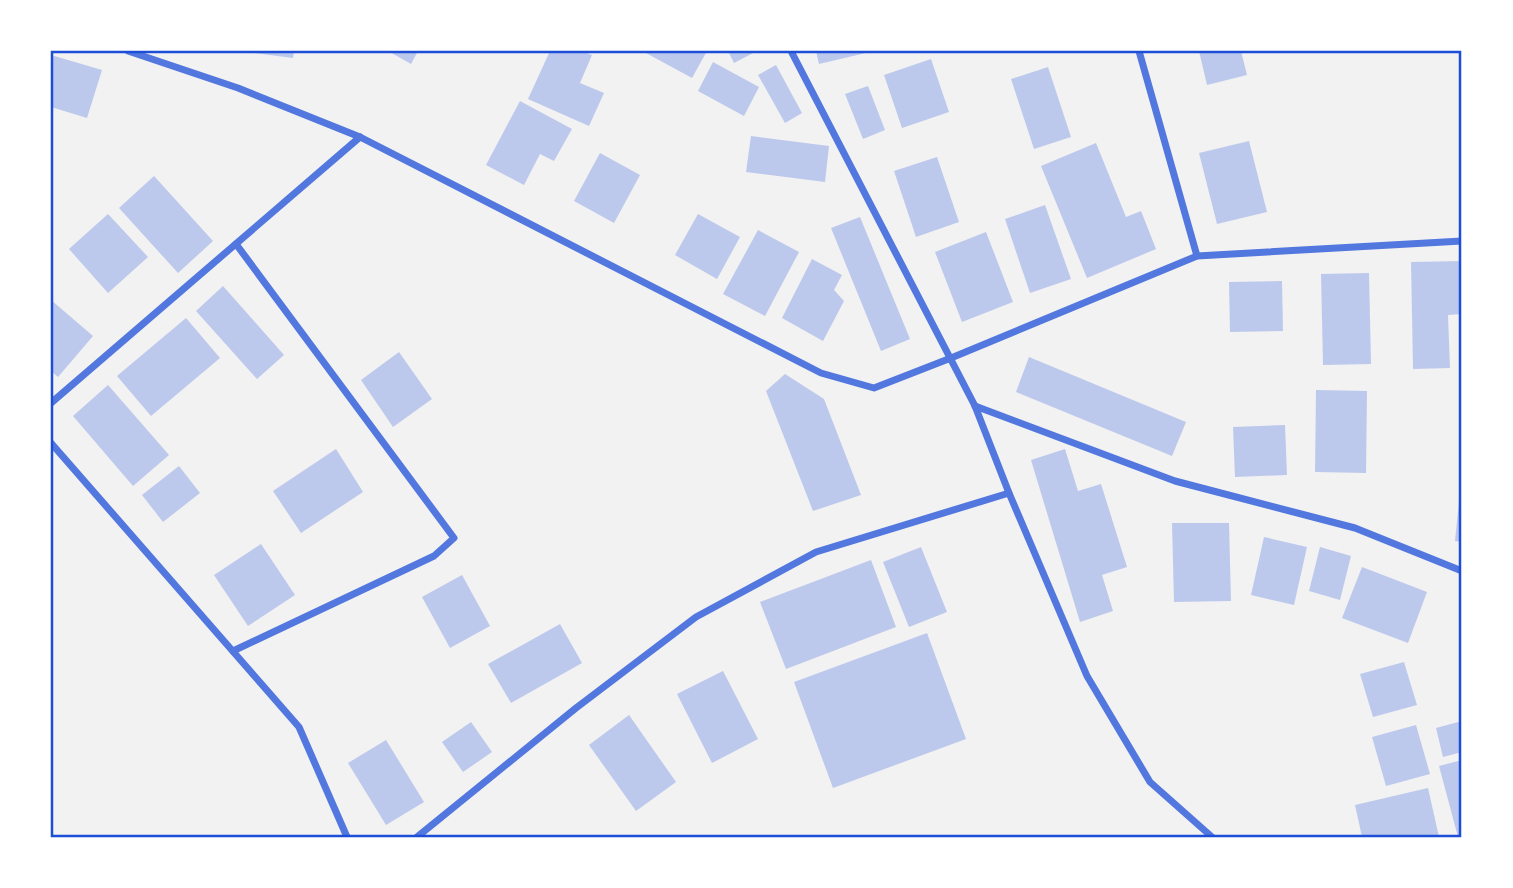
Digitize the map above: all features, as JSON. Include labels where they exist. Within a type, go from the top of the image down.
[{"type":"street","points":[[128,51],[238,88],[360,137],[821,373],[874,388],[1197,256],[1462,241]]},
{"type":"street","points":[[791,51],[975,406],[1087,676],[1150,782],[1212,837]]},
{"type":"street","points":[[1139,51],[1197,256]]},
{"type":"street","points":[[51,403],[360,137]]},
{"type":"street","points":[[233,651],[435,556],[454,538],[236,244]]},
{"type":"street","points":[[975,406],[1174,481],[1354,528],[1462,571]]},
{"type":"street","points":[[51,443],[299,727],[348,837]]},
{"type":"street","points":[[417,837],[576,708],[696,617],[816,552],[1009,493]]},
{"type":"building","points":[[247,51],[294,51],[293,58]]},
{"type":"building","points":[[388,51],[418,51],[411,64]]},
{"type":"building","points":[[550,51],[582,51],[592,55],[580,83],[604,93],[589,126],[528,99]]},
{"type":"building","points":[[707,51],[692,78],[646,53]]},
{"type":"building","points":[[728,51],[757,51],[734,63]]},
{"type":"building","points":[[816,51],[870,51],[870,52],[819,64]]},
{"type":"building","points":[[1199,51],[1241,51],[1247,75],[1207,85]]},
{"type":"building","points":[[51,55],[102,70],[87,118],[51,107]]},
{"type":"building","points":[[931,59],[949,112],[902,128],[884,75]]},
{"type":"building","points":[[713,62],[759,87],[744,116],[698,91]]},
{"type":"building","points":[[776,65],[802,113],[785,123],[758,75]]},
{"type":"building","points":[[1048,67],[1071,137],[1034,149],[1011,79]]},
{"type":"building","points":[[868,86],[885,130],[863,139],[845,94]]},
{"type":"building","points":[[520,101],[572,129],[554,161],[540,154],[524,185],[486,165]]},
{"type":"building","points":[[751,136],[829,146],[825,182],[746,172]]},
{"type":"building","points":[[1249,141],[1267,212],[1217,224],[1199,153]]},
{"type":"building","points":[[1096,143],[1126,217],[1141,211],[1156,249],[1087,278],[1041,166]]},
{"type":"building","points":[[600,153],[640,175],[614,223],[574,201]]},
{"type":"building","points":[[937,157],[959,222],[916,237],[894,171]]},
{"type":"building","points":[[154,176],[213,241],[178,273],[119,208]]},
{"type":"building","points":[[1045,205],[1071,279],[1030,293],[1005,219]]},
{"type":"building","points":[[108,214],[148,257],[108,293],[69,249]]},
{"type":"building","points":[[698,214],[740,237],[717,279],[675,255]]},
{"type":"building","points":[[860,217],[910,339],[881,351],[831,228]]},
{"type":"building","points":[[758,230],[799,252],[765,316],[723,294]]},
{"type":"building","points":[[986,232],[1013,302],[962,322],[935,252]]},
{"type":"building","points":[[812,259],[842,275],[834,290],[844,301],[823,341],[782,318]]},
{"type":"building","points":[[1462,261],[1462,314],[1448,315],[1450,368],[1413,369],[1411,262]]},
{"type":"building","points":[[1369,273],[1371,364],[1323,365],[1321,274]]},
{"type":"building","points":[[1282,281],[1283,331],[1230,332],[1229,282]]},
{"type":"building","points":[[223,286],[284,355],[257,379],[196,311]]},
{"type":"building","points":[[51,300],[93,336],[58,377],[51,371]]},
{"type":"building","points":[[186,318],[220,358],[151,416],[117,376]]},
{"type":"building","points":[[399,352],[432,399],[393,427],[361,380]]},
{"type":"building","points":[[1029,357],[1186,422],[1172,456],[1016,392]]},
{"type":"building","points":[[785,374],[824,399],[861,495],[813,511],[766,391]]},
{"type":"building","points":[[108,385],[169,455],[133,486],[73,416]]},
{"type":"building","points":[[1316,390],[1367,391],[1366,473],[1315,472]]},
{"type":"building","points":[[1285,425],[1287,475],[1235,477],[1233,427]]},
{"type":"building","points":[[336,449],[363,492],[301,533],[273,491]]},
{"type":"building","points":[[1065,449],[1078,491],[1101,484],[1127,567],[1102,575],[1113,611],[1080,622],[1031,460]]},
{"type":"building","points":[[179,466],[200,493],[163,522],[142,495]]},
{"type":"building","points":[[1462,491],[1462,542],[1455,541]]},
{"type":"building","points":[[1172,523],[1229,523],[1231,601],[1174,602]]},
{"type":"building","points":[[1264,537],[1307,547],[1294,605],[1251,595]]},
{"type":"building","points":[[261,544],[295,595],[248,626],[214,575]]},
{"type":"building","points":[[921,547],[947,612],[909,627],[883,562]]},
{"type":"building","points":[[1320,547],[1351,556],[1340,600],[1309,591]]},
{"type":"building","points":[[871,560],[896,627],[786,669],[760,602]]},
{"type":"building","points":[[1362,567],[1427,592],[1408,643],[1342,618]]},
{"type":"building","points":[[462,575],[490,626],[450,648],[422,597]]},
{"type":"building","points":[[560,624],[582,663],[511,703],[488,664]]},
{"type":"building","points":[[927,633],[966,739],[833,788],[794,682]]},
{"type":"building","points":[[1404,662],[1417,705],[1373,717],[1360,674]]},
{"type":"building","points":[[723,671],[758,739],[712,763],[677,694]]},
{"type":"building","points":[[629,715],[676,782],[636,811],[589,745]]},
{"type":"building","points":[[1462,721],[1462,752],[1443,757],[1436,728]]},
{"type":"building","points":[[471,722],[492,752],[463,772],[442,742]]},
{"type":"building","points":[[1416,725],[1430,774],[1386,786],[1372,737]]},
{"type":"building","points":[[386,740],[424,802],[386,825],[348,763]]},
{"type":"building","points":[[1462,760],[1462,837],[1458,837],[1439,766]]},
{"type":"building","points":[[1428,788],[1439,837],[1362,837],[1355,805]]}]
